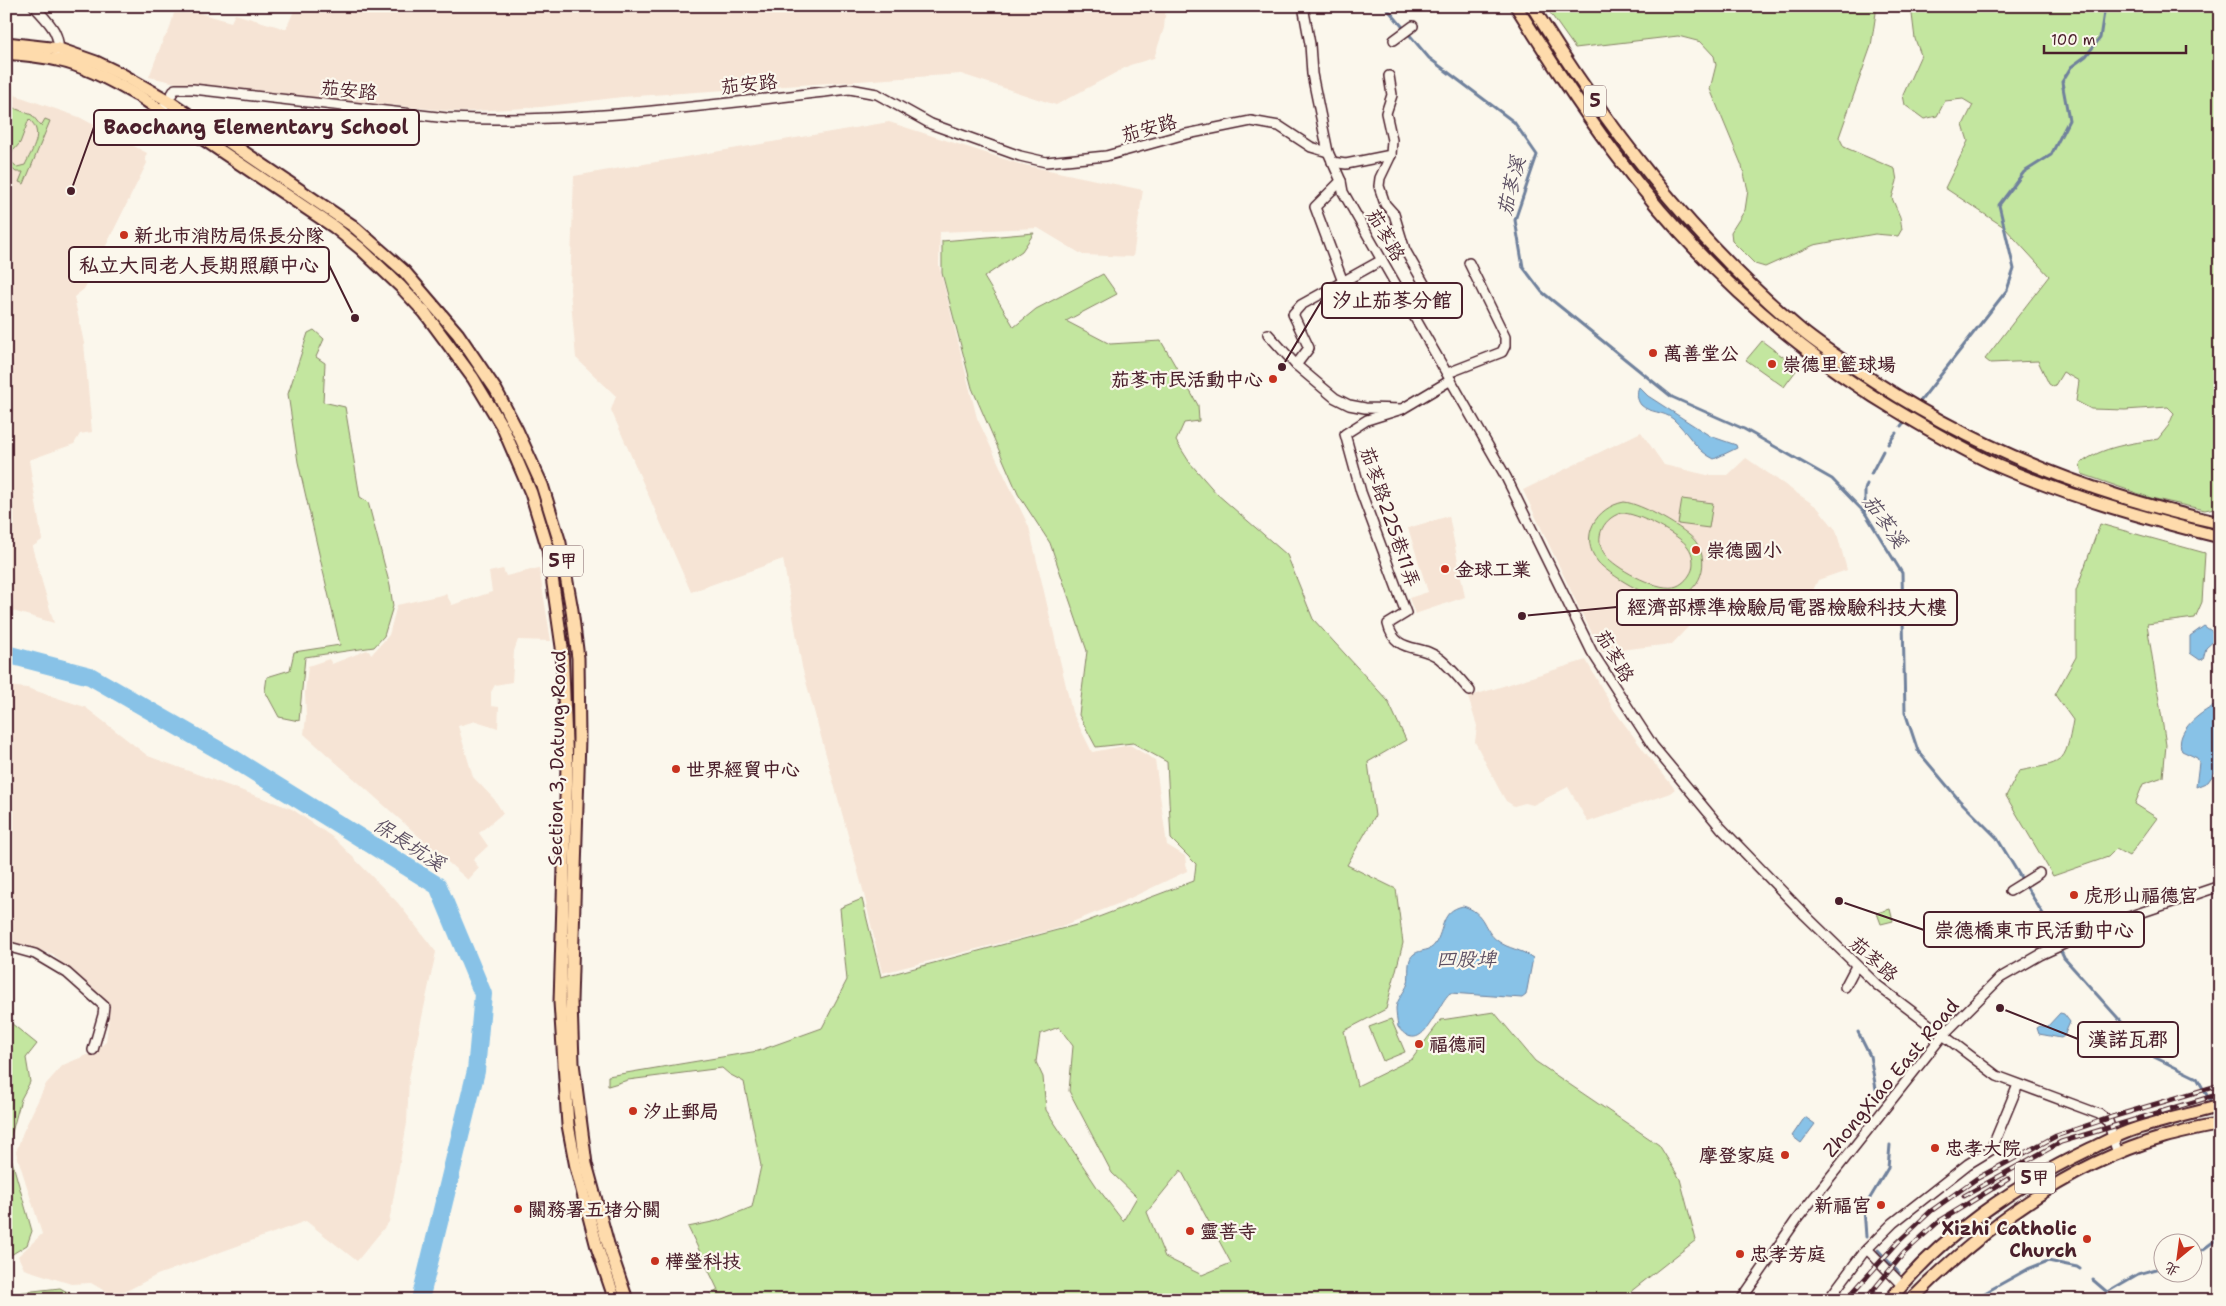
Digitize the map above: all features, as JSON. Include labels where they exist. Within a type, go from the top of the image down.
[{"type":"main road","name":"5","points":[[1516,6],[1560,77],[1613,152],[1679,232],[1733,287],[1780,329],[1822,362],[1874,398],[1948,441],[1996,465],[2059,490],[2132,514],[2220,537]]},
{"type":"main road","name":"5","points":[[1532,6],[1562,56],[1627,147],[1712,248],[1796,327],[1881,387],[1972,437],[2026,463],[2077,483],[2132,501],[2220,523]]},
{"type":"main road","name":"Section 3, Datung Road","points":[[6,43],[96,62],[167,100],[341,217],[374,243],[404,272],[458,334],[496,390],[542,485],[560,542],[572,610],[578,658],[579,739],[571,1001],[573,1063],[586,1164],[626,1300]]},
{"type":"main road","name":"Section 3, Datung Road","points":[[6,53],[58,54],[115,83],[334,227],[361,249],[425,313],[474,378],[503,428],[532,493],[548,549],[562,647],[567,766],[560,1002],[568,1125],[576,1167],[597,1247],[615,1300]]},
{"type":"main road","name":"5甲","points":[[1890,1300],[1902,1285],[1964,1227],[2001,1200],[2056,1165],[2134,1129],[2215,1107]]},
{"type":"main road","name":"5甲","points":[[1911,1300],[1947,1264],[1988,1229],[2050,1187],[2118,1154],[2163,1137],[2218,1124]]},
{"type":"street","points":[[34,6],[56,31],[59,40],[58,54]]},
{"type":"street","name":"茄苳路","points":[[1303,6],[1310,44],[1312,74],[1328,152],[1341,181],[1343,192],[1506,477],[1592,652],[1653,746],[1722,828],[1856,966],[1877,985],[1997,1076],[2099,1114],[2108,1122],[2118,1154]]},
{"type":"street","points":[[1394,40],[1414,26]]},
{"type":"street","points":[[1388,76],[1392,95],[1386,113],[1392,140],[1391,155],[1380,178],[1379,186],[1386,204],[1394,214],[1405,250],[1426,287]]},
{"type":"street","name":"茄安路","points":[[167,100],[176,89],[193,89],[447,118],[522,120],[673,109],[850,89],[877,94],[931,124],[1020,156],[1046,162],[1106,156],[1182,135],[1251,121],[1279,126],[1311,147],[1328,152]]},
{"type":"street","points":[[161,112],[167,100]]},
{"type":"street","points":[[1332,162],[1346,164],[1391,155]]},
{"type":"street","points":[[1341,181],[1315,208],[1344,282]]},
{"type":"street","points":[[1296,366],[1309,348],[1293,314],[1301,305],[1382,260]]},
{"type":"street","points":[[1268,334],[1296,366],[1335,398],[1348,405],[1365,408],[1402,409],[1450,377],[1502,352],[1505,346],[1504,337],[1469,264]]},
{"type":"street","name":"茄苳路225巷11弄","points":[[1402,409],[1367,420],[1345,434],[1361,492],[1406,612],[1388,624],[1390,632],[1398,643],[1439,657],[1470,691]]},
{"type":"street","points":[[2010,891],[2038,873]]},
{"type":"street","name":"ZhongXiao East Road","points":[[1742,1300],[1797,1218],[1943,1035],[2000,978],[2044,952],[2068,941],[2134,915],[2220,886]]},
{"type":"street","points":[[6,946],[36,954],[51,963],[79,982],[104,1006],[93,1050]]},
{"type":"street","points":[[1846,987],[1856,966]]},
{"type":"street","points":[[1828,1300],[1867,1249],[1892,1223],[1968,1164],[1991,1150],[2018,1085]]},
{"type":"street","points":[[1867,1249],[1902,1285]]},
{"type":"shaded area","points":[[176,6],[231,22],[235,14],[286,29],[296,6],[1166,6],[1164,28],[1154,58],[1130,65],[1056,105],[961,74],[622,97],[541,107],[460,112],[186,85],[149,77],[163,40],[169,31]]},
{"type":"shaded area","points":[[6,92],[79,117],[147,153],[145,158],[147,163],[94,270],[84,289],[74,297],[84,343],[92,432],[80,434],[74,444],[29,460],[42,540],[32,547],[54,623],[6,609]]},
{"type":"shaded area","points":[[889,122],[1020,164],[1143,190],[1133,257],[1083,255],[1038,228],[940,232],[939,265],[977,418],[1029,527],[1072,712],[1092,752],[1130,745],[1155,760],[1167,845],[1185,856],[1187,871],[1120,903],[1052,930],[882,973],[863,890],[802,667],[783,559],[691,592],[611,410],[616,396],[576,358],[570,290],[574,176]]},
{"type":"shaded area","name":"崇德國小","points":[[1641,432],[1664,465],[1707,475],[1728,475],[1746,458],[1817,507],[1836,530],[1847,570],[1818,580],[1810,596],[1689,626],[1672,644],[1602,652],[1523,490]]},
{"type":"shaded area","name":"金球工業","points":[[1449,516],[1465,597],[1415,614],[1409,598],[1428,592],[1408,528]]},
{"type":"shaded area","points":[[539,568],[551,641],[518,640],[514,651],[512,682],[495,685],[491,692],[491,706],[499,707],[498,728],[476,721],[458,726],[473,777],[494,799],[503,813],[479,833],[488,846],[473,860],[479,868],[468,880],[304,734],[308,666],[329,659],[332,664],[367,650],[372,654],[389,635],[397,605],[446,594],[452,605],[492,592],[489,572],[503,569],[506,576]]},
{"type":"shaded area","points":[[1586,660],[1614,710],[1675,789],[1670,793],[1588,822],[1568,787],[1533,805],[1525,803],[1514,806],[1506,801],[1475,742],[1477,726],[1468,697]]},
{"type":"shaded area","points":[[6,686],[27,688],[85,707],[148,756],[292,809],[335,839],[398,903],[436,952],[409,1078],[407,1123],[389,1222],[357,1261],[306,1221],[157,1275],[115,1297],[91,1283],[71,1284],[24,1269],[18,1256],[42,1234],[16,1152],[23,1132],[46,1084],[63,1065],[92,1053],[106,1042],[110,1007],[97,993],[68,970],[53,954],[6,942]]},
{"type":"green space","points":[[1550,6],[1877,6],[1871,46],[1839,137],[1844,147],[1895,169],[1897,181],[1892,198],[1900,217],[1902,229],[1898,236],[1875,234],[1814,245],[1765,267],[1755,264],[1732,241],[1731,232],[1745,210],[1748,190],[1742,166],[1710,89],[1716,65],[1714,56],[1701,42],[1678,36],[1575,48],[1548,10]]},
{"type":"green space","points":[[1911,6],[2220,6],[2219,507],[2205,510],[2151,498],[2082,474],[2080,464],[2098,453],[2127,444],[2158,439],[2169,425],[2174,413],[2168,407],[2125,410],[2091,409],[2076,401],[2079,381],[2063,372],[2054,387],[2049,384],[2038,361],[1990,363],[1985,359],[2049,276],[2004,227],[1945,188],[1968,141],[1963,125],[1973,105],[1963,99],[1945,101],[1937,116],[1924,119],[1905,105],[1903,95],[1921,55],[1915,39]]},
{"type":"green space","points":[[6,105],[32,115],[41,126],[45,119],[50,121],[24,184],[19,182],[23,172],[16,172],[6,164]],"holes":[[[29,119],[34,124],[37,136],[34,148],[25,165],[17,167],[7,158],[20,143]]]},
{"type":"green space","points":[[1034,233],[1022,251],[984,277],[1014,327],[1036,309],[1103,274],[1117,294],[1066,321],[1110,344],[1161,341],[1198,405],[1199,421],[1184,423],[1176,441],[1190,463],[1217,494],[1287,555],[1313,619],[1388,701],[1406,740],[1368,762],[1375,816],[1347,865],[1396,889],[1403,943],[1386,1009],[1344,1031],[1357,1086],[1412,1059],[1441,1020],[1494,1012],[1535,1061],[1659,1145],[1680,1179],[1696,1240],[1620,1300],[704,1299],[718,1290],[688,1227],[717,1221],[752,1207],[761,1166],[744,1082],[722,1068],[628,1080],[608,1086],[608,1076],[758,1051],[822,1028],[847,980],[840,908],[862,899],[881,977],[1080,924],[1194,881],[1196,864],[1171,839],[1167,762],[1133,743],[1096,747],[1079,715],[1087,651],[1050,543],[1018,494],[972,388],[942,273],[942,241]],"holes":[[[1059,1027],[1073,1046],[1069,1091],[1112,1173],[1137,1197],[1123,1221],[1097,1187],[1046,1110],[1043,1077],[1036,1062],[1040,1034]],[[1181,1170],[1231,1263],[1202,1275],[1165,1257],[1147,1212]]]},
{"type":"green space","points":[[314,330],[324,339],[316,357],[325,363],[323,402],[345,407],[360,497],[368,502],[390,586],[393,606],[384,636],[374,647],[305,657],[299,721],[279,717],[265,691],[267,677],[290,670],[294,652],[340,645],[298,462],[288,394],[308,333]]},
{"type":"green space","name":"崇德里籃球場","points":[[1762,341],[1798,368],[1784,387],[1746,360]]},
{"type":"green space","points":[[1682,499],[1713,503],[1709,528],[1678,524]]},
{"type":"green space","points":[[1624,502],[1641,507],[1683,530],[1696,542],[1701,551],[1703,561],[1699,580],[1693,587],[1677,598],[1660,598],[1630,585],[1598,562],[1592,552],[1590,533],[1598,517],[1614,505]],"holes":[[[1621,513],[1647,520],[1676,536],[1688,547],[1692,555],[1693,567],[1686,580],[1677,586],[1661,586],[1630,574],[1608,558],[1600,545],[1601,532],[1608,520]]]},
{"type":"green space","points":[[2100,524],[2205,553],[2202,602],[2195,618],[2147,624],[2166,745],[2163,777],[2143,784],[2135,804],[2157,818],[2129,856],[2116,849],[2108,857],[2053,876],[2006,796],[2019,771],[2045,766],[2060,760],[2067,747],[2073,720],[2055,695],[2076,657],[2076,591]]},
{"type":"green space","points":[[1890,909],[1893,921],[1881,924],[1877,913]]},
{"type":"green space","points":[[6,1019],[37,1044],[26,1058],[30,1082],[21,1099],[8,1147],[32,1231],[27,1245],[6,1258]]},
{"type":"green space","points":[[1391,1019],[1405,1052],[1383,1061],[1369,1027]]},
{"type":"green space","points":[[60,1288],[82,1300],[6,1300],[6,1294]]},
{"type":"water","points":[[1639,387],[1648,396],[1710,436],[1736,445],[1737,448],[1714,459],[1707,455],[1673,419],[1644,408],[1641,405],[1637,396]]},
{"type":"water","points":[[2204,626],[2219,636],[2206,648],[2203,659],[2200,660],[2190,653],[2190,636]]},
{"type":"water","points":[[2220,703],[2220,765],[2208,782],[2196,787],[2199,762],[2197,758],[2182,751],[2180,743],[2182,736],[2191,722]]},
{"type":"water","name":"四股埤","points":[[1463,906],[1471,909],[1480,917],[1489,932],[1498,941],[1533,958],[1526,995],[1522,998],[1450,993],[1428,1027],[1421,1034],[1415,1037],[1407,1035],[1398,1027],[1396,1008],[1408,983],[1410,960],[1417,952],[1433,947],[1447,916],[1456,908]]},
{"type":"water","points":[[2060,1013],[2064,1014],[2070,1022],[2064,1036],[2061,1038],[2039,1034],[2037,1028],[2040,1026],[2047,1027]]},
{"type":"water","points":[[1805,1117],[1815,1124],[1801,1143],[1792,1136]]},
{"type":"waterway","name":"茄苳溪","points":[[1385,6],[1429,58],[1514,122],[1537,155],[1515,220],[1523,267],[1542,292],[1672,397],[1744,429],[1832,479],[1865,513],[1902,573],[1905,712],[1918,751],[1959,800],[1997,838],[2046,919],[2064,958],[2152,1056],[2197,1078],[2220,1118]]},
{"type":"waterway","points":[[1901,426],[2007,290],[2014,269],[1999,205],[2024,172],[2051,155],[2069,120],[2062,82],[2071,67],[2086,56],[2100,38],[2105,6]]},
{"type":"waterway","points":[[1888,444],[1896,433]]},
{"type":"waterway","points":[[1871,474],[1883,451]]},
{"type":"waterway","points":[[1865,513],[1865,490],[1867,484]]},
{"type":"waterway","name":"保長坑溪","points":[[6,654],[90,676],[229,756],[438,886],[483,994],[476,1071],[420,1300]]},
{"type":"waterway","points":[[1858,1032],[1870,1056],[1876,1089]]},
{"type":"waterway","points":[[1866,1237],[1864,1208],[1888,1168],[1890,1145]]},
{"type":"waterway","name":"茄苳溪","points":[[2204,1249],[2220,1237]]},
{"type":"waterway","points":[[1878,1250],[1899,1273]]},
{"type":"waterway","points":[[1972,1300],[2028,1269],[2048,1261],[2080,1269]]},
{"type":"waterway","name":"茄苳溪","points":[[2104,1300],[2107,1292],[2138,1274],[2154,1270]]},
{"type":"waterway","points":[[2093,1280],[2107,1292]]},
{"type":"railway","points":[[1846,1300],[1897,1243],[1931,1211],[1976,1179],[2056,1136],[2112,1117],[2220,1085]]},
{"type":"railway","points":[[1964,1196],[2061,1142],[2220,1094]]},
{"type":"railway","points":[[1865,1300],[1904,1253],[1938,1222],[2008,1179]]},
{"type":"place","name":"Baochang Elementary School","points":[[71,191]]},
{"type":"place","name":"新北市消防局保長分隊","points":[[124,235]]},
{"type":"place","name":"私立大同老人長期照顧中心","points":[[355,318]]},
{"type":"place","name":"萬善堂公","points":[[1653,353]]},
{"type":"place","name":"崇德里籃球場","points":[[1772,364]]},
{"type":"place","name":"汐止茄苳分館","points":[[1282,367]]},
{"type":"place","name":"茄苳市民活動中心","points":[[1273,379]]},
{"type":"place","name":"崇德國小","points":[[1696,550]]},
{"type":"place","name":"金球工業","points":[[1445,569]]},
{"type":"place","name":"經濟部標準檢驗局電器檢驗科技大樓","points":[[1522,616]]},
{"type":"place","name":"世界經貿中心","points":[[676,769]]},
{"type":"place","name":"虎形山福德宮","points":[[2074,895]]},
{"type":"place","name":"崇德橋東市民活動中心","points":[[1839,901]]},
{"type":"place","name":"漢諾瓦郡","points":[[2000,1008]]},
{"type":"place","name":"福德祠","points":[[1419,1044]]},
{"type":"place","name":"汐止郵局","points":[[633,1111]]},
{"type":"place","name":"忠孝大院","points":[[1935,1148]]},
{"type":"place","name":"摩登家庭","points":[[1785,1155]]},
{"type":"place","name":"新福宮","points":[[1881,1205]]},
{"type":"place","name":"關務署五堵分關","points":[[518,1209]]},
{"type":"place","name":"靈菩寺","points":[[1190,1231]]},
{"type":"place","name":"Xizhi Catholic Church","points":[[2087,1239]]},
{"type":"place","name":"忠孝芳庭","points":[[1740,1254]]},
{"type":"place","name":"樺瑩科技","points":[[655,1261]]}]
